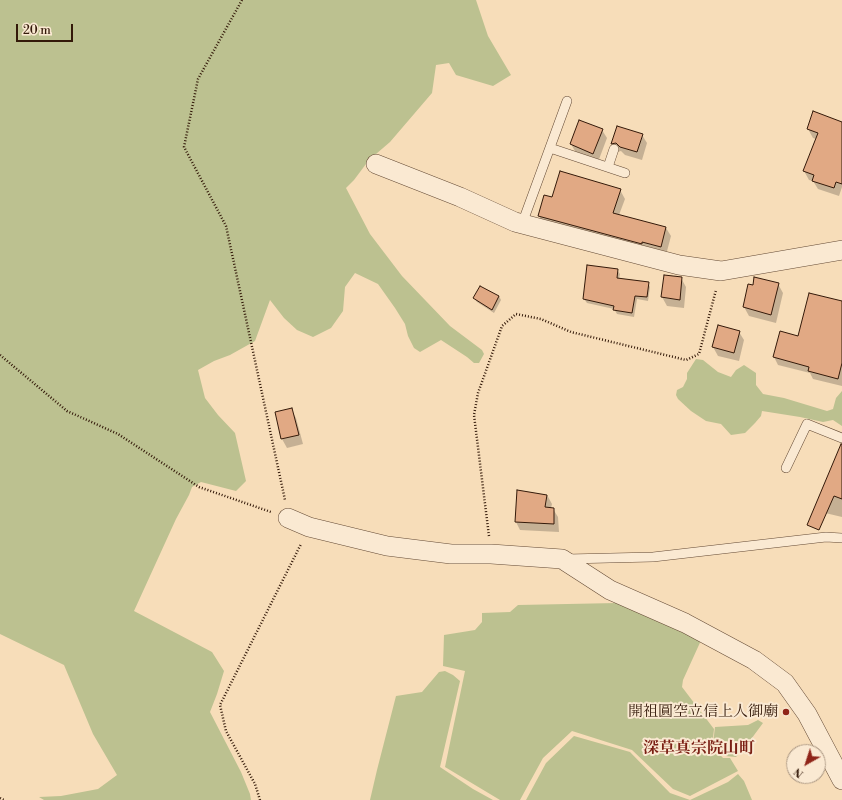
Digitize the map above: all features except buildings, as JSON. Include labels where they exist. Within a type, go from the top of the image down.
[{"type":"street","points":[[376,164],[460,197],[522,224],[679,265],[721,271],[842,250]]},
{"type":"street","points":[[288,518],[310,527],[387,546],[451,554],[491,554],[562,559],[610,590],[685,623],[754,660],[786,684],[807,714],[842,780]]},
{"type":"lane","points":[[522,224],[566,102]]},
{"type":"lane","points":[[550,148],[625,173]]},
{"type":"lane","points":[[608,167],[614,149]]},
{"type":"lane","points":[[786,468],[807,424],[842,438]]},
{"type":"lane","points":[[562,559],[653,558],[826,537],[842,538]]},
{"type":"path","points":[[242,0],[198,79],[184,147],[226,226],[288,518]]},
{"type":"path","points":[[491,554],[474,415],[478,393],[502,326],[516,314],[541,319],[571,332],[686,360],[698,354],[721,271]]},
{"type":"path","points":[[0,355],[67,411],[118,434],[198,487],[288,518]]},
{"type":"path","points":[[260,800],[255,784],[226,731],[220,705],[310,527]]},
{"type":"path","points":[[0,798],[4,800]]},
{"type":"green space","points":[[0,0],[476,0],[488,36],[511,75],[493,86],[456,75],[449,63],[436,65],[432,93],[390,142],[369,160],[346,188],[370,234],[402,276],[450,326],[482,350],[484,354],[479,363],[474,363],[441,340],[420,352],[414,348],[408,336],[405,324],[378,284],[355,273],[345,287],[343,311],[331,328],[313,337],[297,330],[284,318],[270,300],[255,341],[198,370],[205,398],[235,433],[246,481],[236,491],[201,482],[192,487],[134,611],[212,652],[224,671],[210,712],[241,772],[251,800],[44,800],[39,797],[61,796],[98,789],[117,775],[93,734],[64,665],[0,634]]},
{"type":"green space","points":[[696,359],[703,360],[718,372],[731,377],[736,370],[744,365],[756,373],[756,385],[763,394],[784,398],[827,411],[833,409],[836,398],[842,391],[842,426],[833,420],[823,422],[762,411],[761,416],[745,433],[731,435],[721,424],[706,421],[691,411],[678,399],[676,395],[677,390],[683,387],[687,379],[687,373]]},
{"type":"green space","points":[[617,603],[703,636],[683,680],[682,687],[714,729],[712,746],[723,758],[730,758],[738,771],[690,796],[673,789],[632,750],[572,731],[543,758],[520,800],[500,800],[445,767],[465,671],[443,666],[444,635],[475,630],[482,622],[482,613],[510,612],[518,605]]},
{"type":"green space","points":[[445,671],[460,681],[440,767],[473,789],[493,800],[370,800],[396,696],[422,692],[439,672]]},
{"type":"green space","points":[[758,720],[763,723],[736,757],[725,756],[713,744],[715,727],[748,725]]},
{"type":"green space","points":[[574,736],[630,752],[670,793],[690,800],[526,800],[546,763]]},
{"type":"green space","points":[[738,774],[744,781],[752,800],[690,800],[728,782]]},
{"type":"place","name":"開祖圓空立信上人御廟","points":[[786,712]]},
{"type":"district","name":"深草真宗院山町","points":[[699,749]]}]
